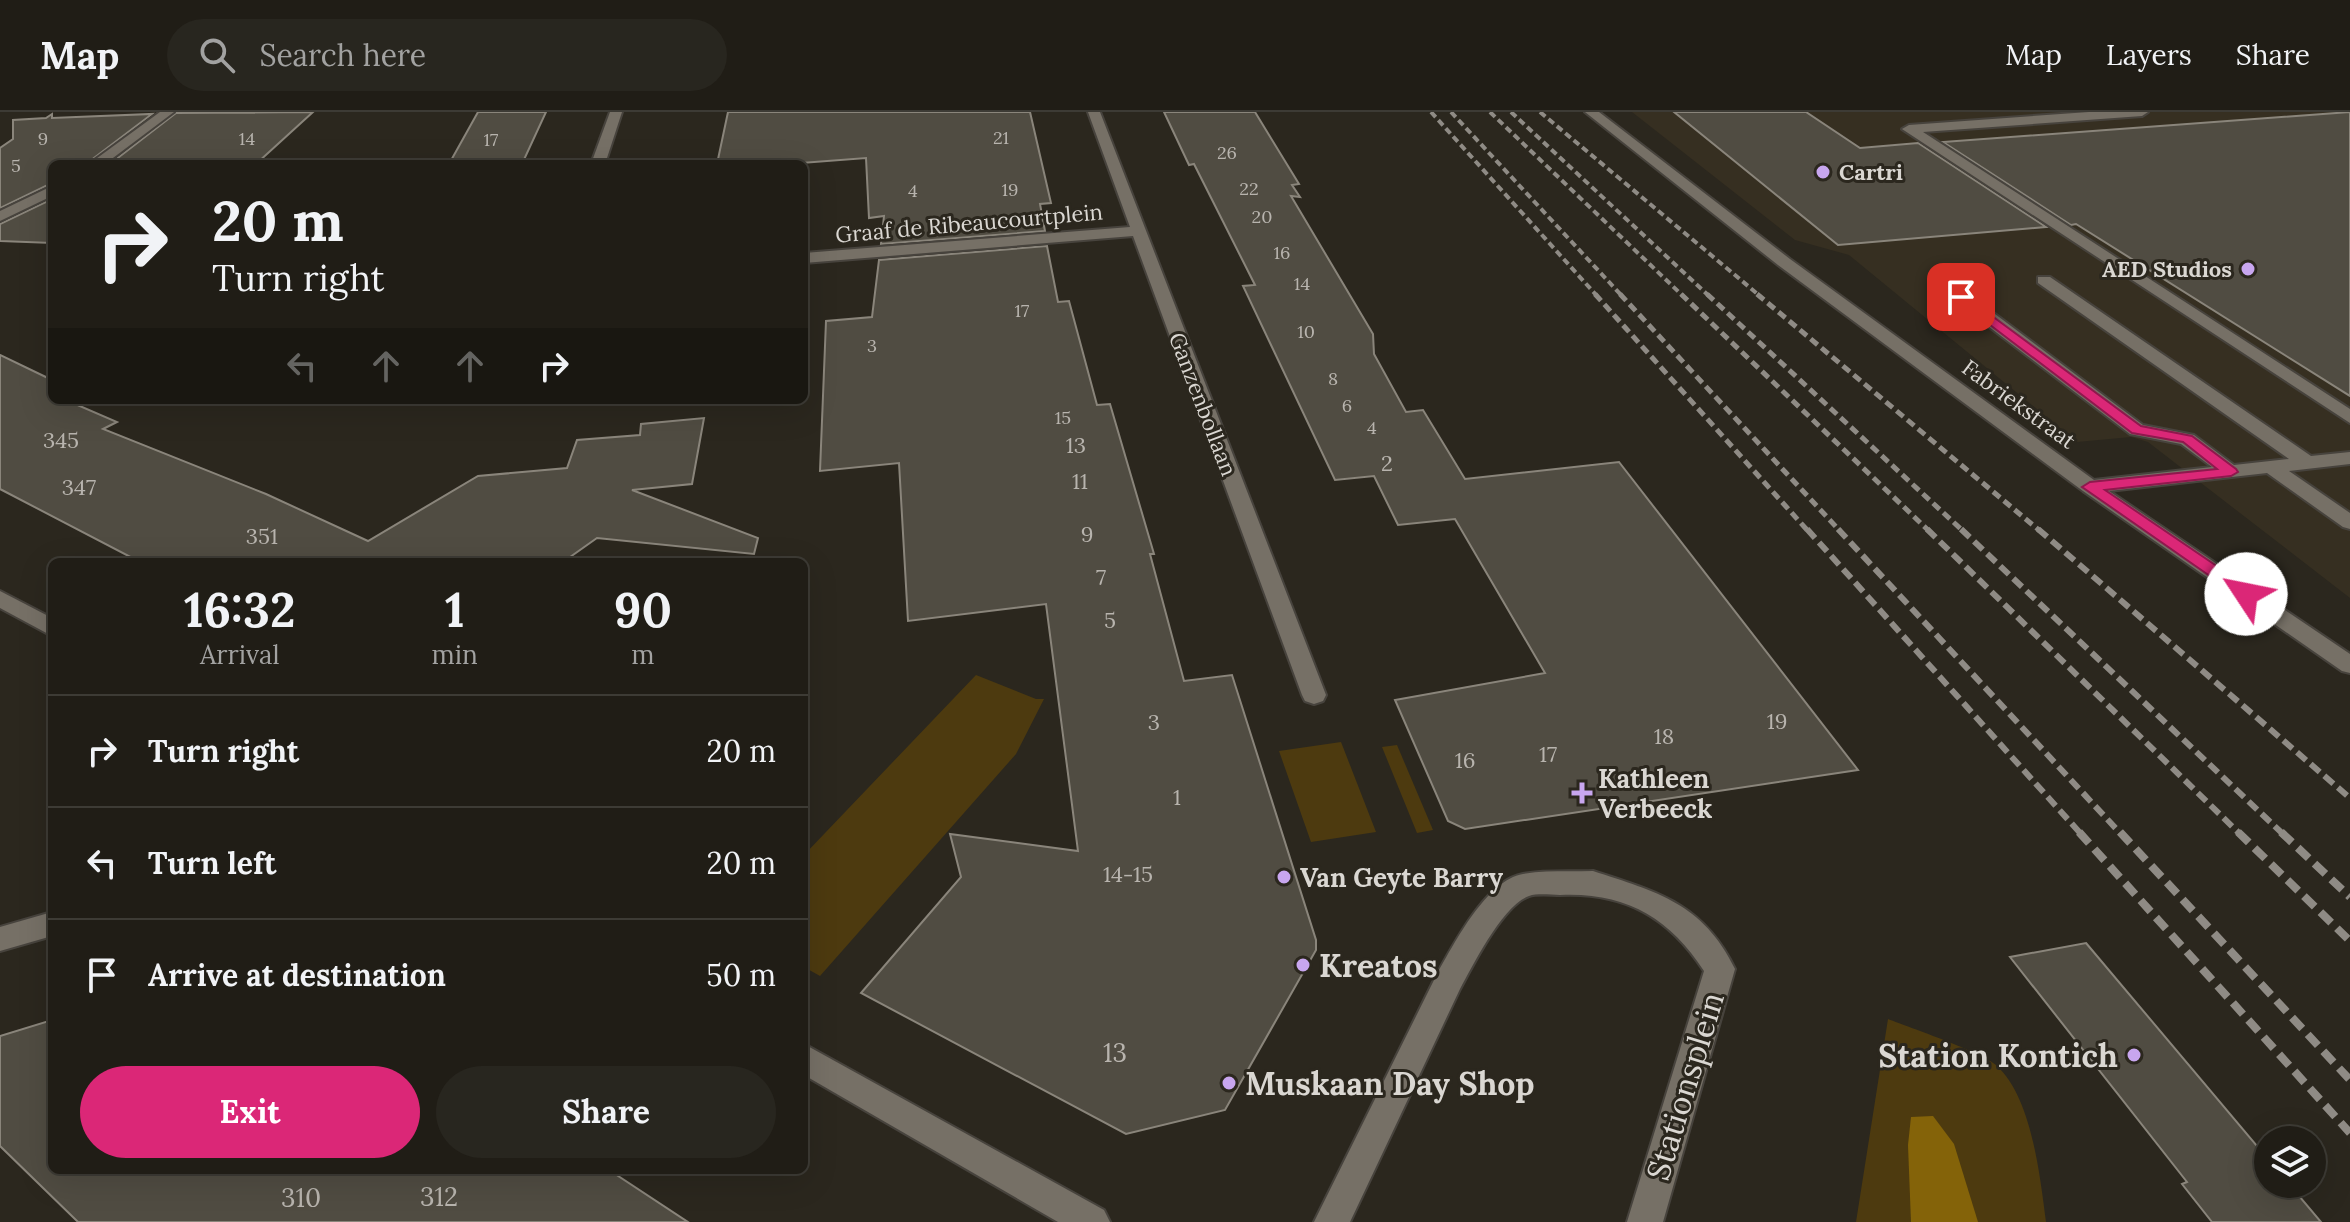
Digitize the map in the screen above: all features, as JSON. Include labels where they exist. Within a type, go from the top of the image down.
[{"type":"street","points":[[102,160],[168,112]]},
{"type":"street","points":[[599,160],[616,112]]},
{"type":"street","name":"Ganzenbollaan","points":[[1094,112],[1314,695]]},
{"type":"street","name":"Fabriekstraat","points":[[1591,112],[1784,262],[2090,487],[2350,665]]},
{"type":"street","points":[[2142,112],[1909,129],[2350,417]]},
{"type":"street","points":[[0,217],[48,192]]},
{"type":"street","name":"Graaf de Ribeaucourtplein","points":[[808,258],[1137,231]]},
{"type":"street","points":[[2044,280],[2308,463]]},
{"type":"street","points":[[1961,297],[2137,430],[2187,439],[2231,472]]},
{"type":"street","points":[[2090,487],[2350,458]]},
{"type":"street","points":[[2271,467],[2350,523]]},
{"type":"street","points":[[0,598],[48,626]]},
{"type":"street","name":"Stationsplein","points":[[1332,1222],[1449,981],[1470,943],[1501,901],[1523,885],[1593,882],[1660,905],[1697,935],[1720,969],[1645,1222]]},
{"type":"street","points":[[0,939],[48,925]]},
{"type":"street","points":[[808,1060],[1092,1222]]},
{"type":"shaded area","points":[[1632,112],[2350,112],[2350,598],[2148,442],[2131,437],[2077,442],[1849,255],[1795,240]]},
{"type":"shaded area","points":[[976,675],[1036,699],[1044,699],[1016,754],[820,976],[808,969],[808,851]]},
{"type":"shaded area","points":[[1341,742],[1376,832],[1311,842],[1279,751]]},
{"type":"shaded area","points":[[1397,745],[1433,830],[1417,833],[1382,747]]},
{"type":"shaded area","points":[[1888,1019],[1988,1060],[2008,1079],[2026,1117],[2032,1139],[2046,1222],[1856,1222]]},
{"type":"shaded area","points":[[1933,1116],[1954,1144],[1978,1222],[1911,1222],[1908,1145],[1911,1117]]},
{"type":"building","points":[[313,112],[260,160],[115,160],[176,113]]},
{"type":"building","points":[[478,112],[546,112],[524,160],[451,160]]},
{"type":"building","points":[[728,112],[1030,112],[1051,203],[1040,204],[1045,231],[881,244],[884,216],[869,218],[866,158],[808,162],[808,160],[718,160]]},
{"type":"building","points":[[1164,112],[1255,112],[1299,184],[1292,185],[1300,197],[1291,196],[1373,334],[1374,354],[1406,412],[1423,410],[1465,479],[1619,462],[1858,770],[1465,829],[1448,821],[1395,700],[1545,673],[1455,519],[1398,525],[1374,476],[1335,480],[1243,286],[1255,285],[1194,164],[1189,165]]},
{"type":"building","name":"Cartri","points":[[1674,112],[1806,112],[1860,148],[1918,143],[2046,227],[1838,245]]},
{"type":"building","name":"AED Studios","points":[[2350,112],[2350,396],[2076,224],[2071,225],[1943,142]]},
{"type":"building","points":[[52,114],[52,118],[152,114],[91,160],[48,160],[48,185],[0,208],[0,148],[13,139],[13,120],[46,118]]},
{"type":"building","points":[[48,201],[48,243],[0,241],[0,224]]},
{"type":"building","points":[[1047,246],[1058,302],[1069,301],[1097,405],[1110,404],[1154,554],[1150,554],[1184,681],[1232,675],[1316,940],[1316,950],[1225,1110],[1126,1134],[861,993],[961,877],[950,834],[1078,851],[1046,604],[908,621],[899,463],[820,471],[826,321],[872,317],[879,260]]},
{"type":"building","points":[[0,355],[48,378],[48,404],[75,404],[117,422],[103,429],[266,494],[368,541],[478,476],[567,468],[577,440],[640,435],[641,424],[704,418],[692,484],[632,490],[758,538],[754,554],[597,538],[569,558],[132,558],[0,489]]},
{"type":"building","name":"Station Kontich","points":[[2086,943],[2254,1142],[2254,1198],[2301,1198],[2321,1222],[2212,1222],[2182,1184],[2187,1182],[2010,957]]},
{"type":"building","points":[[48,1021],[48,1174],[615,1174],[688,1222],[78,1222],[0,1146],[0,1036]]},
{"type":"railway","points":[[1431,112],[1597,296]]},
{"type":"railway","points":[[1451,112],[1622,296]]},
{"type":"railway","points":[[1490,112],[1683,296]]},
{"type":"railway","points":[[1511,112],[1709,296]]},
{"type":"railway","points":[[1540,112],[1760,296]]},
{"type":"railway","points":[[1595,294],[1808,531]]},
{"type":"railway","points":[[1620,294],[1840,531]]},
{"type":"railway","points":[[1681,294],[1929,531]]},
{"type":"railway","points":[[1707,294],[1963,531]]},
{"type":"railway","points":[[1757,294],[2040,531]]},
{"type":"railway","points":[[1807,529],[2081,834]]},
{"type":"railway","points":[[1838,529],[2121,834]]},
{"type":"railway","points":[[1927,529],[2240,834]]},
{"type":"railway","points":[[1961,529],[2283,834]]},
{"type":"railway","points":[[2038,529],[2350,798]]},
{"type":"railway","points":[[2079,832],[2350,1133]]},
{"type":"railway","points":[[2120,832],[2350,1080]]},
{"type":"railway","points":[[2238,832],[2350,941]]},
{"type":"railway","points":[[2281,832],[2350,897]]},
{"type":"place","name":"Cartri","points":[[1823,172]]},
{"type":"place","name":"AED Studios","points":[[2248,269]]},
{"type":"place","name":"Kathleen Verbeeck","points":[[1582,793]]},
{"type":"place","name":"Van Geyte Barry","points":[[1284,877]]},
{"type":"place","name":"Kreatos","points":[[1303,965]]},
{"type":"place","name":"Station Kontich","points":[[2134,1055]]},
{"type":"place","name":"Muskaan Day Shop","points":[[1229,1083]]},
{"type":"route","points":[[1961,297],[2137,430],[2187,439],[2231,472],[2090,487],[2246,594]]}]
